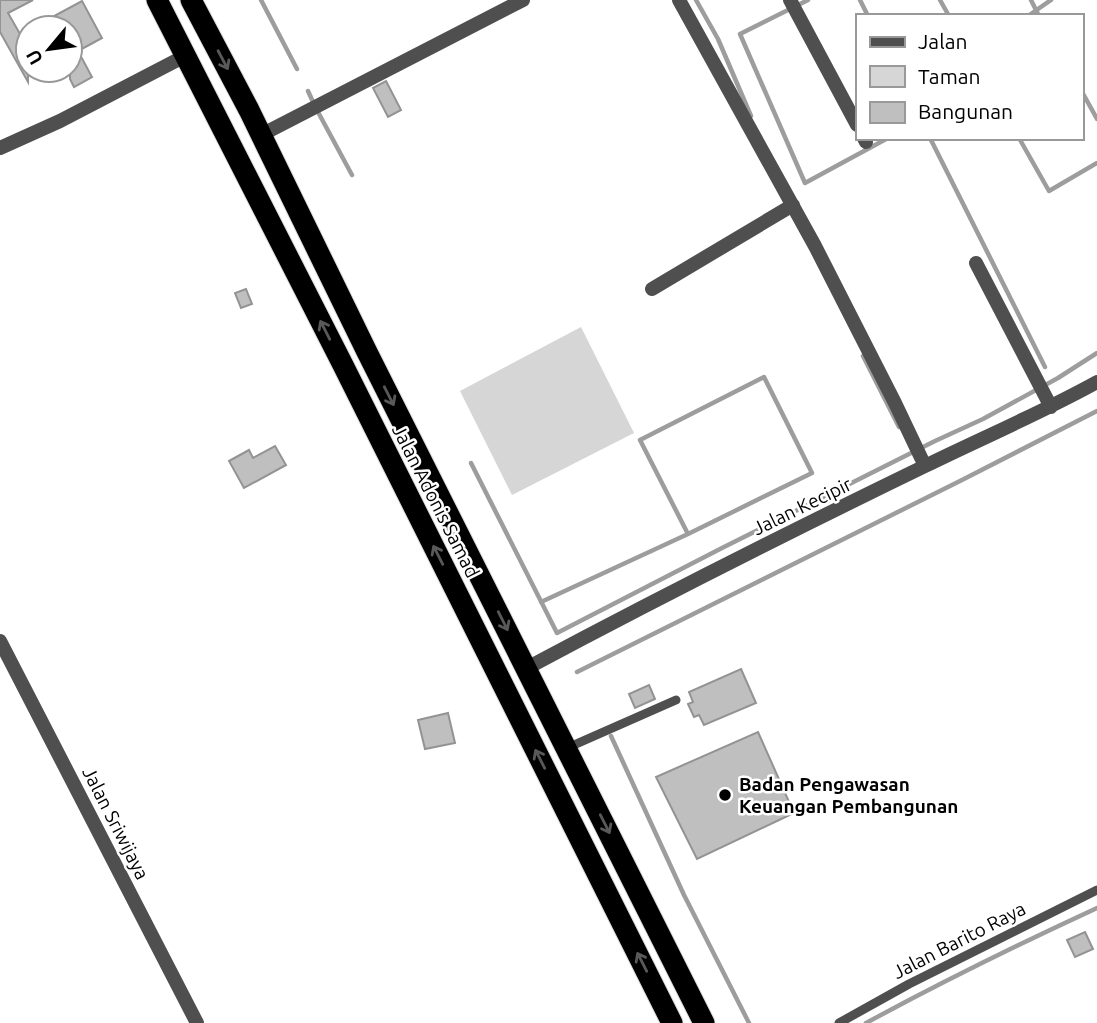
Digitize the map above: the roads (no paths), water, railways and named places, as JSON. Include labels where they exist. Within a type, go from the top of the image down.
[{"type":"highway","name":"Jalan Adonis Samad","points":[[158,0],[672,1023]]},
{"type":"highway","points":[[191,0],[704,1023]]},
{"type":"highway","points":[[343,365],[367,352]]},
{"type":"street","points":[[261,135],[523,0]]},
{"type":"street","points":[[679,0],[793,205],[922,461]]},
{"type":"street","points":[[790,0],[856,123]]},
{"type":"street","points":[[0,148],[60,121],[185,56]]},
{"type":"street","points":[[652,289],[793,205]]},
{"type":"street","points":[[976,263],[1051,407]]},
{"type":"street","name":"Jalan Kecipir","points":[[527,668],[922,461],[1051,407],[1097,382]]},
{"type":"street","name":"Jalan Sriwijaya","points":[[0,641],[197,1023]]},
{"type":"lane","points":[[567,748],[676,700]]},
{"type":"lane","name":"Jalan Barito Raya","points":[[839,1023],[1097,890]]},
{"type":"waterway","points":[[261,0],[297,69]]},
{"type":"waterway","points":[[696,0],[718,39],[751,116]]},
{"type":"waterway","points":[[808,0],[740,34],[805,183],[884,140]]},
{"type":"waterway","points":[[860,0],[867,14]]},
{"type":"waterway","points":[[940,0],[948,14]]},
{"type":"waterway","points":[[1031,0],[1038,14]]},
{"type":"waterway","points":[[1031,14],[1051,0]]},
{"type":"waterway","points":[[308,91],[313,102]]},
{"type":"waterway","points":[[1083,94],[1097,119]]},
{"type":"waterway","points":[[318,112],[352,175]]},
{"type":"waterway","points":[[931,140],[1045,367]]},
{"type":"waterway","points":[[1020,140],[1049,191],[1097,163]]},
{"type":"waterway","points":[[471,463],[557,633],[983,419],[1097,353]]},
{"type":"waterway","points":[[863,356],[899,427]]},
{"type":"waterway","points":[[541,602],[688,534],[812,473],[764,377],[640,440],[688,534]]},
{"type":"waterway","points":[[577,672],[1097,411]]},
{"type":"waterway","points":[[611,736],[684,895],[749,1023]]},
{"type":"waterway","points":[[866,1023],[1097,908]]},
{"type":"place","name":"Badan Pengawasan Keuangan Pembangunan","points":[[725,795]]}]
